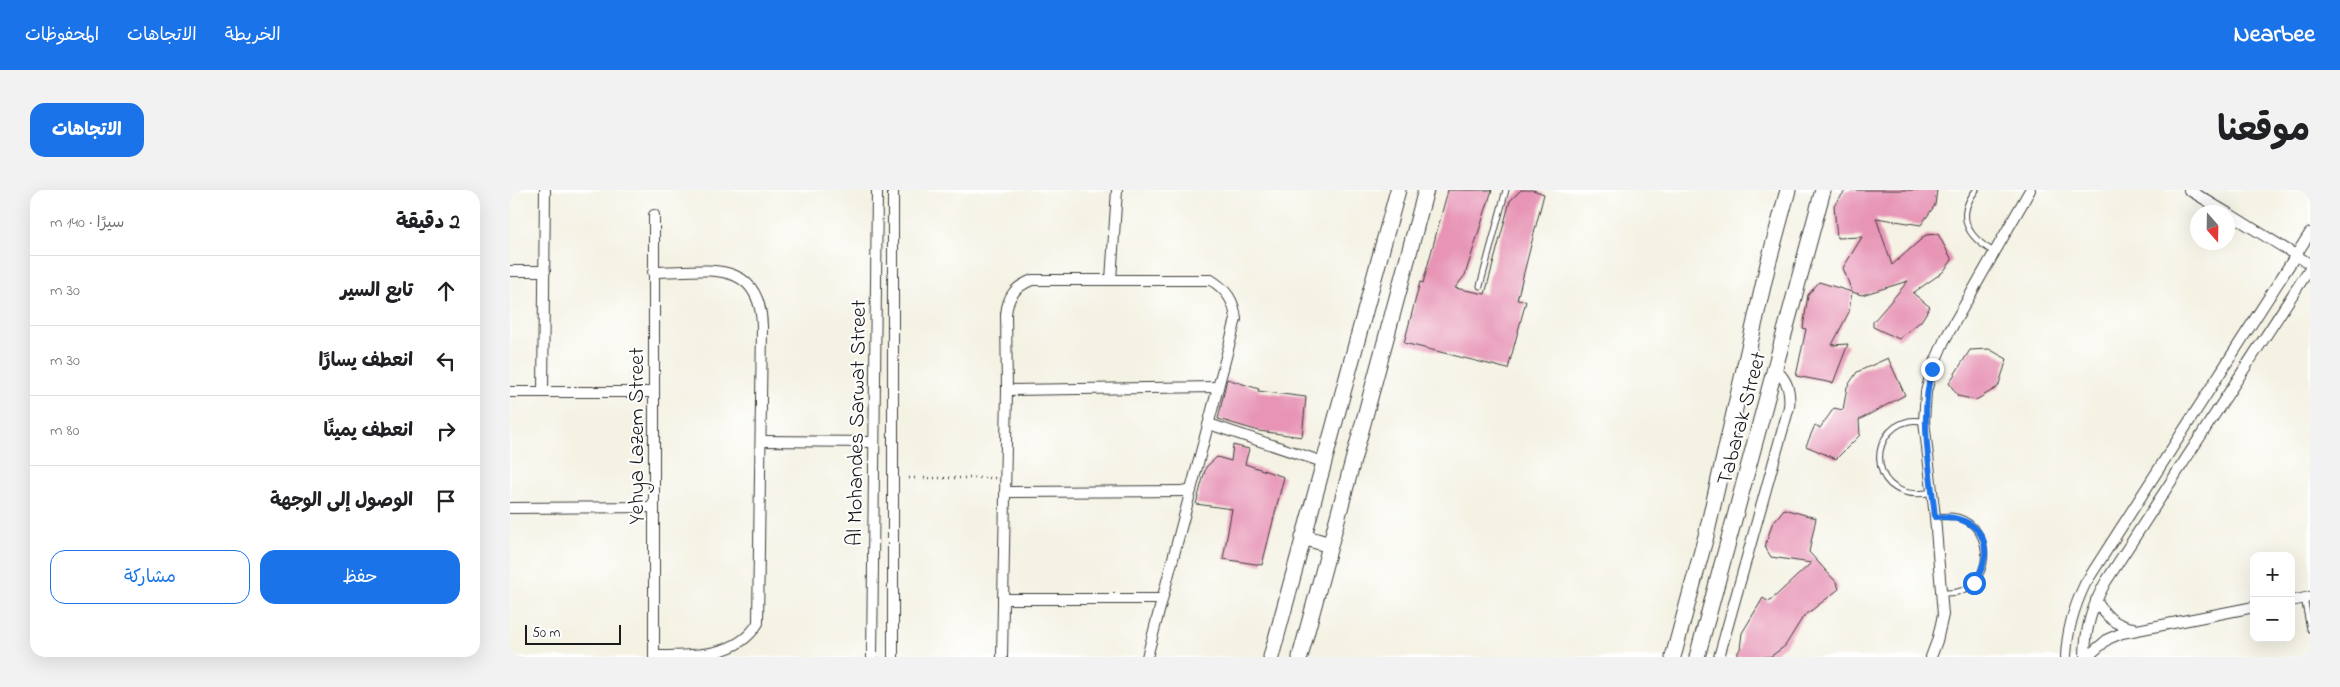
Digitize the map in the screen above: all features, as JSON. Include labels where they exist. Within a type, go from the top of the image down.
[{"type":"street","points":[[543,392],[545,190]]},
{"type":"street","name":"Al Mohandes Sarwat Street","points":[[872,657],[877,190]]},
{"type":"street","name":"Al Mohandes Sarwat Street","points":[[893,190],[893,657]]},
{"type":"street","points":[[1111,280],[1117,190]]},
{"type":"street","points":[[1271,657],[1398,190]]},
{"type":"street","points":[[1300,657],[1426,190]]},
{"type":"street","name":"Tabarak Street","points":[[1673,657],[1706,536],[1768,264],[1788,190]]},
{"type":"street","name":"Tabarak Street","points":[[1697,657],[1823,190]]},
{"type":"street","points":[[1931,657],[1937,641],[1942,616],[1933,492],[1924,421],[1926,392],[1932,369],[1944,341],[2030,190]]},
{"type":"street","points":[[2189,190],[2214,205]]},
{"type":"street","name":"Yehya Lazem Street","points":[[654,215],[654,657]]},
{"type":"street","points":[[2235,218],[2310,264]]},
{"type":"street","points":[[2066,657],[2070,625],[2076,603],[2085,584],[2310,233]]},
{"type":"street","points":[[2086,657],[2085,637],[2096,600],[2110,575],[2310,268]]},
{"type":"street","points":[[510,271],[545,271]]},
{"type":"street","points":[[653,272],[726,272],[740,277],[750,286],[758,298],[762,326],[760,608],[758,623],[752,637],[741,648],[727,655],[654,657]]},
{"type":"street","points":[[1002,657],[1007,390],[1006,314],[1007,302],[1012,292],[1021,284],[1032,280],[1211,280],[1229,296],[1234,307],[1236,319],[1147,657]]},
{"type":"street","points":[[1719,657],[1789,407],[1790,396],[1788,386],[1783,376],[1775,369]]},
{"type":"street","points":[[1007,390],[1218,387]]},
{"type":"street","points":[[510,392],[654,392]]},
{"type":"street","points":[[1209,424],[1323,462]]},
{"type":"street","points":[[761,441],[873,442]]},
{"type":"street","points":[[1005,492],[1191,491]]},
{"type":"street","points":[[510,508],[654,507]]},
{"type":"street","points":[[1303,536],[1330,545]]},
{"type":"street","points":[[1003,599],[1162,599]]},
{"type":"street","points":[[2096,600],[2112,621],[2124,627],[2137,629]]},
{"type":"street","points":[[2086,657],[2108,639],[2137,629],[2250,609]]},
{"type":"lane","points":[[1480,286],[1506,190]]},
{"type":"lane","points":[[1976,190],[1969,200],[1965,216],[1970,233],[1982,245],[1994,252]]},
{"type":"lane","points":[[1924,421],[1909,421],[1895,428],[1884,439],[1880,454],[1881,470],[1889,483],[1902,492],[1917,495],[1933,492]]},
{"type":"lane","points":[[1935,517],[1952,516],[1969,522],[1980,535],[1986,551],[1983,568],[1974,583],[1958,592],[1941,593]]},
{"type":"lane","points":[[2307,598],[2310,630]]},
{"type":"path","points":[[909,478],[1005,478]]},
{"type":"building","points":[[1448,190],[1492,190],[1465,275],[1455,288],[1485,294],[1510,201],[1521,190],[1533,190],[1544,194],[1517,300],[1526,301],[1508,369],[1404,343],[1420,282],[1423,283]]},
{"type":"building","points":[[1846,190],[1937,190],[1935,205],[1921,225],[1876,218],[1892,265],[1926,235],[1938,234],[1952,260],[1943,272],[1913,293],[1930,307],[1921,321],[1899,339],[1873,327],[1873,322],[1908,281],[1862,295],[1852,292],[1843,268],[1862,237],[1837,238],[1834,205]]},
{"type":"building","points":[[1819,282],[1852,292],[1849,312],[1832,345],[1848,344],[1833,383],[1796,376],[1806,329],[1803,328],[1808,295]]},
{"type":"building","points":[[1989,349],[2007,359],[1998,387],[1976,400],[1958,396],[1949,383],[1970,350]]},
{"type":"building","points":[[1888,358],[1905,395],[1859,420],[1860,435],[1836,459],[1806,446],[1815,425],[1820,428],[1834,408],[1843,410],[1847,387],[1857,372]]},
{"type":"building","points":[[1227,379],[1259,389],[1258,391],[1306,397],[1302,437],[1259,431],[1218,419]]},
{"type":"building","points":[[1233,445],[1249,449],[1245,464],[1284,477],[1262,565],[1223,559],[1232,509],[1196,504],[1206,467],[1217,457],[1231,461]]},
{"type":"building","points":[[1784,509],[1816,518],[1809,552],[1837,583],[1839,589],[1803,617],[1785,646],[1770,657],[1735,657],[1740,649],[1742,633],[1763,598],[1769,602],[1811,563],[1771,557],[1765,547],[1772,524]]},
{"type":"route","points":[[1932,369],[1926,392],[1924,421],[1935,517],[1952,516],[1969,522],[1980,535],[1986,551],[1983,568],[1974,583]]}]
